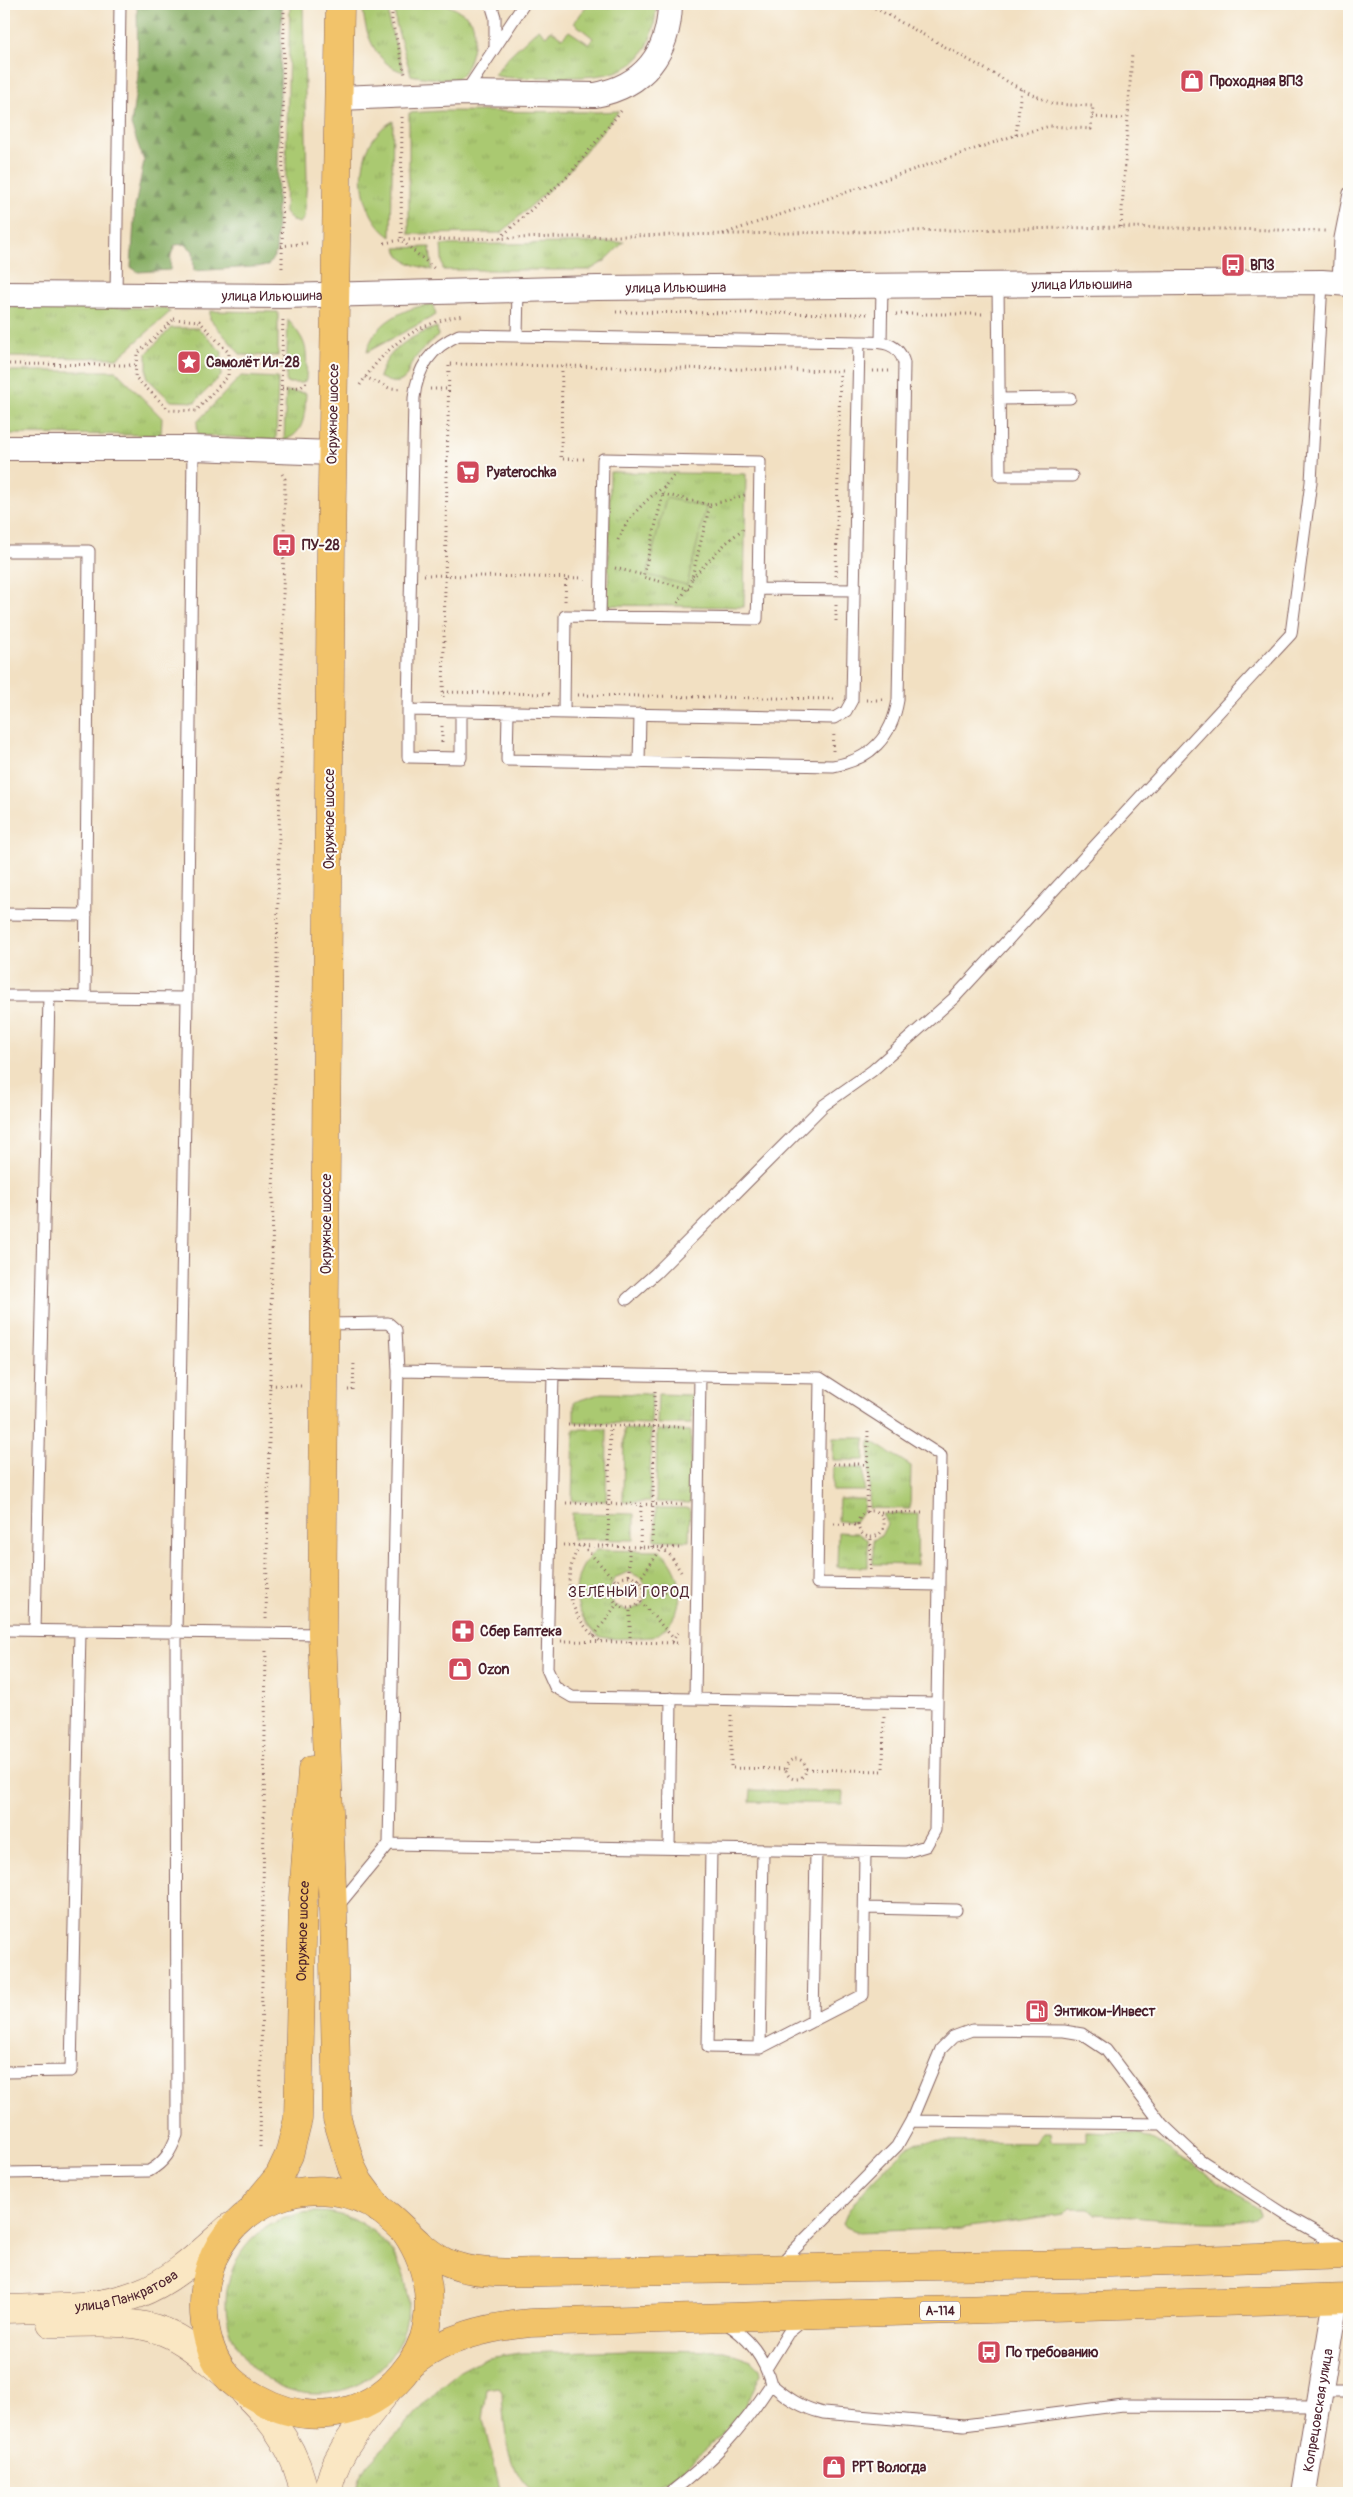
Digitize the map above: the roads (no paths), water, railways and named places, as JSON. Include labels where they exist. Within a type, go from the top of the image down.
[{"type":"main road","name":"Окружное шоссе","points":[[340,4],[332,453],[322,1634],[333,1912],[337,2119],[352,2168],[359,2182],[379,2209]]},
{"type":"main road","name":"Окружное шоссе","points":[[231,2379],[208,2336],[204,2297],[214,2255],[240,2220],[279,2176],[289,2155],[298,2119],[303,1898],[322,1634]]},
{"type":"main road","points":[[240,2220],[284,2195],[318,2190],[347,2194],[379,2209],[446,2262],[469,2269],[523,2272],[1080,2264],[1349,2255]]},
{"type":"main road","name":"улица Панкратова","points":[[4,2309],[101,2303],[138,2294],[170,2277],[240,2220]]},
{"type":"main road","points":[[328,2493],[333,2474],[347,2444],[412,2363],[423,2342],[430,2294],[421,2258],[405,2231]]},
{"type":"main road","name":"А-114","points":[[412,2363],[429,2351],[464,2336],[498,2326],[530,2323],[1343,2298]]},
{"type":"main road","name":"улица Панкратова","points":[[4,2323],[136,2324],[151,2327],[183,2342],[231,2379]]},
{"type":"main road","points":[[231,2379],[274,2406],[290,2412],[318,2415],[346,2412],[388,2391]]},
{"type":"main road","points":[[231,2379],[262,2409],[285,2440],[298,2469],[304,2493]]},
{"type":"street","points":[[339,98],[465,93],[595,95],[615,91],[636,79],[657,56],[665,39],[670,4]]},
{"type":"street","name":"улица Ильюшина","points":[[4,294],[335,295],[518,289],[1336,283]]},
{"type":"street","points":[[4,448],[193,448],[332,453]]},
{"type":"street","name":"Копрецовская улица","points":[[1304,2493],[1321,2399],[1343,2298]]},
{"type":"lane","points":[[116,295],[120,4]]},
{"type":"lane","points":[[491,4],[494,17],[495,48]]},
{"type":"lane","points":[[465,93],[524,4]]},
{"type":"lane","points":[[627,1299],[656,1273],[824,1105],[872,1070],[954,998],[1291,634],[1342,232],[1349,193]]},
{"type":"lane","points":[[998,285],[1000,476],[1072,476]]},
{"type":"lane","points":[[881,342],[882,286]]},
{"type":"lane","points":[[517,336],[518,289]]},
{"type":"lane","points":[[461,711],[461,758],[408,757],[415,385],[425,361],[449,339],[459,335],[881,342],[898,350],[902,356],[904,372],[898,700],[892,726],[877,747],[857,760],[833,766],[507,760],[508,712]]},
{"type":"lane","points":[[408,710],[834,718],[846,711],[852,700],[859,342]]},
{"type":"lane","points":[[999,399],[1070,398]]},
{"type":"lane","points":[[4,2173],[148,2170],[161,2164],[171,2150],[177,2135],[176,1632],[187,998],[193,448]]},
{"type":"lane","points":[[564,713],[565,616],[757,619],[760,462],[603,459],[605,566],[601,579],[600,616]]},
{"type":"lane","points":[[4,550],[89,551],[85,996]]},
{"type":"lane","points":[[758,588],[854,590]]},
{"type":"lane","points":[[639,763],[640,714]]},
{"type":"lane","points":[[4,914],[86,915]]},
{"type":"lane","points":[[4,996],[187,998]]},
{"type":"lane","points":[[35,1630],[49,996]]},
{"type":"lane","points":[[326,1324],[388,1323],[396,1330],[398,1370],[389,1844],[333,1912]]},
{"type":"lane","points":[[389,1844],[906,1852],[926,1846],[935,1830],[941,1456],[820,1378],[398,1370]]},
{"type":"lane","points":[[552,1373],[548,1641],[549,1675],[555,1687],[572,1697],[937,1703]]},
{"type":"lane","points":[[695,1699],[700,1376]]},
{"type":"lane","points":[[820,1378],[817,1583],[939,1585]]},
{"type":"lane","points":[[4,1630],[322,1634]]},
{"type":"lane","points":[[4,2072],[71,2071],[80,1631]]},
{"type":"lane","points":[[669,1848],[672,1698]]},
{"type":"lane","points":[[711,1849],[708,2047],[760,2048],[863,1995],[866,1852]]},
{"type":"lane","points":[[760,2048],[763,1850]]},
{"type":"lane","points":[[813,2021],[816,1851]]},
{"type":"lane","points":[[865,1908],[956,1910]]},
{"type":"lane","points":[[774,2268],[897,2146],[911,2122],[941,2049],[946,2043],[961,2033],[972,2030],[1064,2031],[1082,2034],[1095,2041],[1106,2050],[1162,2124],[1198,2159],[1289,2217],[1349,2251]]},
{"type":"lane","points":[[911,2122],[1162,2124]]},
{"type":"lane","points":[[767,2367],[788,2333],[812,2314]]},
{"type":"lane","points":[[713,2317],[732,2327],[744,2337],[767,2367],[771,2384],[782,2394],[809,2410],[964,2425],[1123,2405],[1321,2399],[1349,2392]]},
{"type":"lane","points":[[672,2492],[726,2445],[752,2413],[771,2384]]},
{"type":"place","name":"Проходная ВПЗ","points":[[1192,81]]},
{"type":"place","name":"ВПЗ","points":[[1233,265]]},
{"type":"place","name":"Самолёт Ил-28","points":[[189,362]]},
{"type":"place","name":"Pyaterochka","points":[[468,472]]},
{"type":"place","name":"ПУ-28","points":[[284,545]]},
{"type":"place","name":"Сбер Еаптека","points":[[463,1631]]},
{"type":"place","name":"Ozon","points":[[460,1669]]},
{"type":"place","name":"Энтиком-Инвест","points":[[1037,2011]]},
{"type":"place","name":"По требованию","points":[[989,2352]]},
{"type":"place","name":"РРТ Вологда","points":[[834,2467]]},
{"type":"district","name":"ЗЕЛЁНЫЙ ГОРОД","points":[[629,1592]]}]
